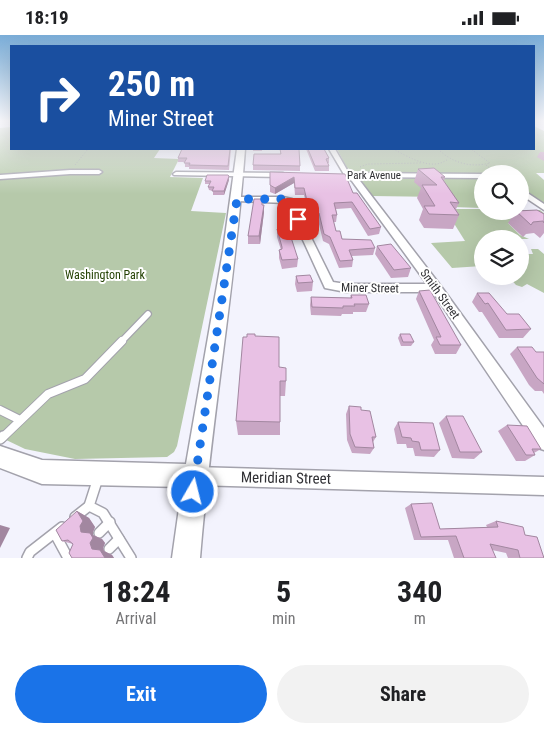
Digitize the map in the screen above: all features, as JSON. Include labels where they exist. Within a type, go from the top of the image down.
[{"type":"main road","points":[[186,558],[195,476],[237,199],[241,150]]},
{"type":"main road","name":"Meridian Street","points":[[0,457],[34,470],[100,474],[195,476]]},
{"type":"street","name":"Smith Street","points":[[333,150],[344,171],[436,288],[544,442]]},
{"type":"street","points":[[0,177],[99,172]]},
{"type":"street","points":[[176,174],[294,175]]},
{"type":"street","name":"Park Avenue","points":[[348,174],[474,176]]},
{"type":"street","points":[[529,197],[544,208]]},
{"type":"street","name":"Miner Street","points":[[237,199],[283,199],[289,201],[329,285],[346,288],[436,288]]},
{"type":"street","name":"Meridian Street","points":[[195,476],[544,486]]},
{"type":"lane","points":[[0,439],[48,394],[85,379],[148,314]]},
{"type":"lane","points":[[0,410],[20,420]]},
{"type":"lane","points":[[27,558],[30,552],[89,505],[100,474]]},
{"type":"lane","points":[[89,505],[103,513],[131,558]]},
{"type":"lane","points":[[99,533],[110,522]]},
{"type":"lane","points":[[55,534],[68,558]]},
{"type":"lane","points":[[109,549],[120,539]]},
{"type":"path","points":[[70,172],[87,150]]},
{"type":"path","points":[[395,150],[421,163]]},
{"type":"path","points":[[439,150],[448,159],[463,163],[485,165],[490,162],[472,150]]},
{"type":"path","points":[[348,174],[368,164],[441,163],[448,159]]},
{"type":"green space","name":"Washington Park","points":[[0,145],[10,145],[10,150],[159,150],[154,158],[179,159],[170,177],[203,178],[191,211],[226,213],[177,446],[174,452],[167,457],[75,459],[25,449],[0,437]]},
{"type":"green space","points":[[535,145],[544,145],[544,173],[536,173],[544,180],[544,204],[529,193],[529,165],[474,165],[474,174],[360,173],[347,168],[338,150],[535,150]]},
{"type":"green space","points":[[359,179],[474,179],[474,208],[452,207],[442,197],[372,196]]},
{"type":"green space","points":[[452,209],[474,209],[474,220],[529,220],[529,210],[540,210],[544,213],[544,226],[508,223],[515,230],[474,230],[474,267],[452,268],[431,243],[465,241],[450,217]]},
{"type":"green space","points":[[531,249],[538,249],[544,254],[544,293],[529,285],[529,254],[533,254]]},
{"type":"building","points":[[182,150],[230,150],[228,166],[189,165],[190,163],[184,163],[187,158],[178,158]]},
{"type":"building","points":[[280,150],[299,150],[300,166],[253,165],[254,154],[281,154]]},
{"type":"building","points":[[308,150],[325,150],[329,158],[326,159],[329,166],[315,166]]},
{"type":"building","points":[[434,168],[445,177],[441,177],[459,203],[450,202],[459,215],[429,214],[424,206],[435,206],[422,185],[437,185],[418,169]]},
{"type":"building","points":[[270,172],[345,174],[353,193],[357,193],[381,227],[370,229],[352,202],[334,203],[337,215],[332,215],[336,231],[340,231],[342,239],[371,240],[375,248],[349,250],[353,260],[340,261],[330,237],[324,234],[319,213],[312,213],[311,202],[307,201],[304,188],[295,188],[294,177],[275,188],[270,185]]},
{"type":"building","points":[[207,175],[228,175],[224,191],[212,191],[214,187],[208,187],[211,181],[205,181]]},
{"type":"building","points":[[254,199],[262,199],[262,205],[264,205],[259,236],[248,236]]},
{"type":"building","points":[[529,210],[537,210],[544,214],[544,223],[543,221],[533,222],[531,225],[526,220],[529,220]]},
{"type":"building","points":[[288,228],[298,259],[282,260],[279,250],[282,247],[277,229]]},
{"type":"building","points":[[391,244],[411,268],[394,270],[377,246]]},
{"type":"building","points":[[310,275],[313,282],[298,283],[296,276]]},
{"type":"building","points":[[430,290],[461,345],[440,345],[436,337],[441,337],[419,291]]},
{"type":"building","points":[[477,293],[489,293],[507,314],[519,314],[531,329],[506,330],[488,303],[485,304]]},
{"type":"building","points":[[351,295],[366,295],[369,304],[354,304],[355,306],[343,306],[343,308],[312,307],[311,297],[352,298]]},
{"type":"building","points":[[247,334],[279,337],[279,367],[286,368],[286,381],[280,381],[280,422],[236,421],[243,337],[247,337]]},
{"type":"building","points":[[400,334],[410,334],[414,342],[403,342]]},
{"type":"building","points":[[517,347],[532,347],[536,352],[544,352],[544,384],[537,378]]},
{"type":"building","points":[[349,406],[361,407],[361,410],[370,411],[376,437],[372,437],[374,448],[355,447],[350,434]]},
{"type":"building","points":[[446,416],[463,416],[482,452],[460,452]]},
{"type":"building","points":[[398,422],[433,423],[440,450],[421,450],[419,442],[412,441],[411,438],[402,437]]},
{"type":"building","points":[[507,425],[527,426],[541,449],[532,449],[535,455],[526,455]]},
{"type":"building","points":[[432,503],[440,529],[498,527],[496,521],[523,527],[525,535],[537,537],[544,558],[520,558],[518,550],[490,544],[496,558],[464,558],[456,536],[421,537],[411,504]]},
{"type":"building","points":[[77,511],[83,521],[80,526],[81,532],[90,533],[93,538],[90,543],[92,549],[100,550],[105,558],[72,558],[69,553],[73,544],[68,540],[62,541],[56,530]]},
{"type":"route","points":[[193,492],[237,199],[283,199],[289,201],[298,219]]}]
